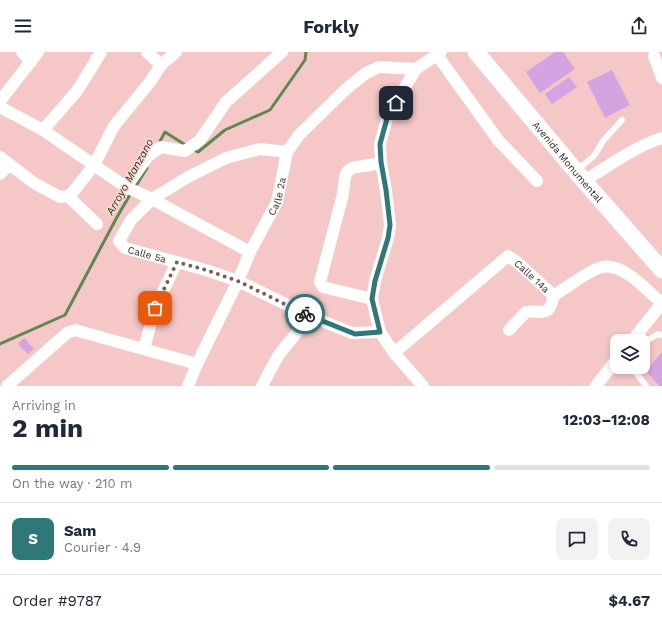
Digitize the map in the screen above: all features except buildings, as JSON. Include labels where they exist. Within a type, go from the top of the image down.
[{"type":"main road","name":"Avenida Monumental","points":[[476,52],[580,176],[661,267]]},
{"type":"street","points":[[0,101],[34,57],[22,52]]},
{"type":"street","points":[[43,130],[77,91],[101,52]]},
{"type":"street","points":[[147,52],[161,65]]},
{"type":"street","points":[[0,157],[34,183],[60,197],[68,196],[73,192],[94,165],[114,126],[150,82],[161,65],[176,52]]},
{"type":"street","points":[[423,386],[394,353],[380,332],[372,299],[375,281],[388,238],[390,225],[381,162],[380,139],[388,115],[416,69],[439,53],[501,145],[537,181]]},
{"type":"street","points":[[128,188],[148,156],[161,147],[185,151],[200,140],[226,102],[279,55]]},
{"type":"street","points":[[654,56],[662,78]]},
{"type":"street","name":"Calle 2a","points":[[188,386],[197,364],[238,281],[250,252],[277,202],[287,152],[299,135],[346,89],[366,73],[379,67],[416,69]]},
{"type":"street","points":[[0,107],[43,130],[128,188],[151,198],[250,252]]},
{"type":"street","points":[[580,176],[651,141],[662,138]]},
{"type":"street","points":[[151,198],[226,158],[260,149],[287,152]]},
{"type":"street","points":[[372,299],[323,287],[320,282],[343,194],[347,172],[352,168],[364,167],[381,162]]},
{"type":"street","points":[[0,174],[10,165]]},
{"type":"street","points":[[68,196],[97,224]]},
{"type":"street","name":"Calle 5a","points":[[151,198],[131,220],[119,241],[125,248],[206,270],[238,281],[310,316],[355,334],[380,332]]},
{"type":"street","name":"Calle 14a","points":[[394,353],[508,256],[518,263],[552,294],[602,267],[611,266],[627,273],[662,303]]},
{"type":"street","points":[[144,349],[155,308],[177,262]]},
{"type":"street","points":[[509,330],[526,312],[541,313],[549,309],[553,302],[554,294]]},
{"type":"street","points":[[638,334],[662,303]]},
{"type":"street","points":[[262,386],[278,356],[310,316]]},
{"type":"street","points":[[7,386],[71,331],[75,330],[197,364]]},
{"type":"street","points":[[596,386],[610,368]]},
{"type":"lane","points":[[580,176],[594,156],[602,141],[622,120]]},
{"type":"lane","points":[[650,338],[658,334],[662,335]]},
{"type":"lane","points":[[637,374],[646,386]]},
{"type":"waterway","name":"Arroyo Manzano","points":[[192,149],[198,152],[225,130],[270,110],[305,60],[306,52]]},
{"type":"waterway","name":"Arroyo Manzano","points":[[158,145],[165,132],[187,146]]},
{"type":"waterway","name":"Arroyo Manzano","points":[[134,189],[147,168]]},
{"type":"waterway","name":"Arroyo Manzano","points":[[0,344],[65,315],[131,193]]},
{"type":"way so far","points":[[155,308],[177,262],[238,281],[305,314]]},
{"type":"route","points":[[305,314],[355,334],[380,332],[372,299],[375,281],[388,238],[390,225],[381,162],[380,139],[388,115],[396,103]]}]
